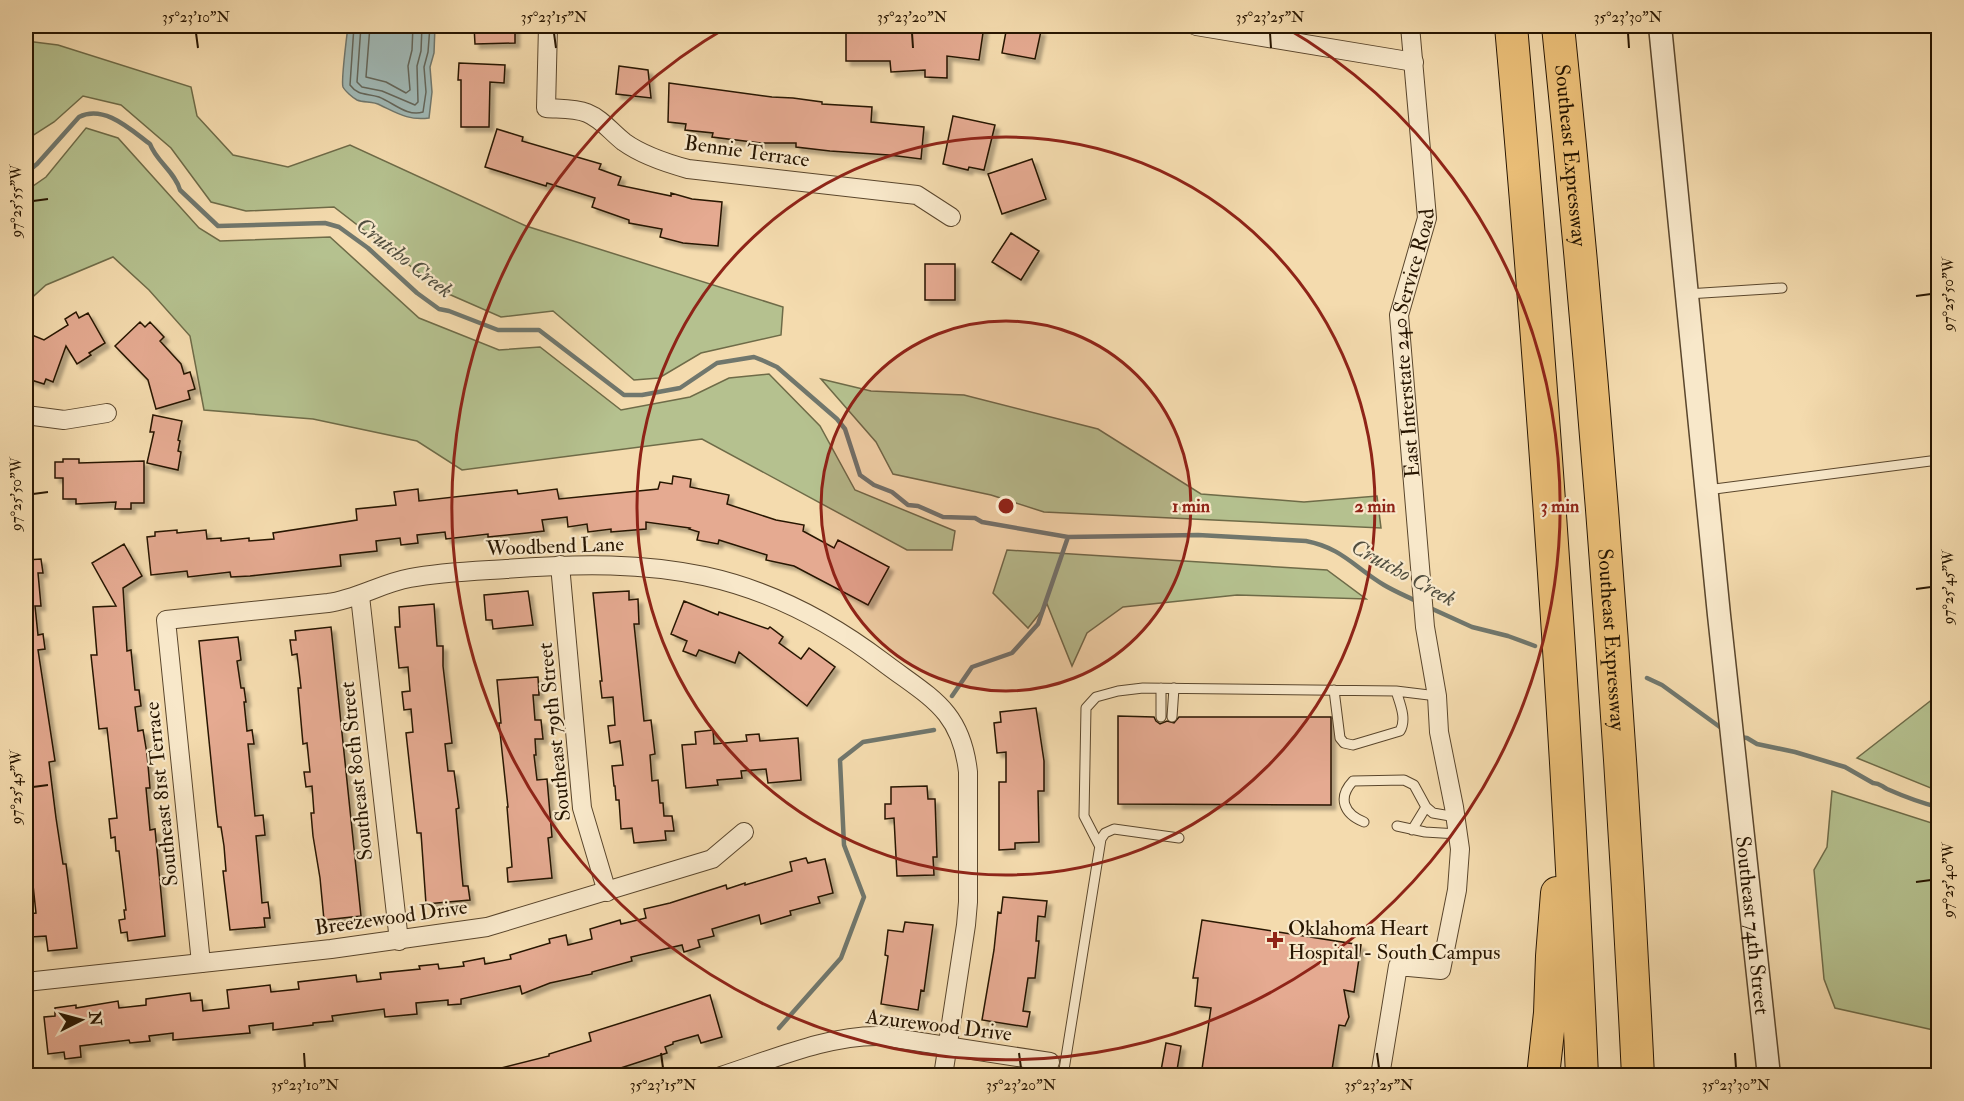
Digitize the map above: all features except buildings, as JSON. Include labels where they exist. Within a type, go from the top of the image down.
[{"type":"highway","points":[[1511,26],[1534,293],[1568,770],[1582,1076]]},
{"type":"highway","name":"Southeast Expressway","points":[[1557,26],[1584,300],[1604,545],[1638,1076]]},
{"type":"highway","points":[[1543,1076],[1550,1013],[1552,957],[1568,770]]},
{"type":"highway","points":[[1633,972],[1654,1076]]},
{"type":"street","name":"Bennie Terrace","points":[[548,26],[546,108],[584,112],[601,121],[624,142],[669,164],[688,169],[917,195],[951,217]]},
{"type":"street","points":[[1197,26],[1414,62]]},
{"type":"street","name":"East Interstate 240 Service Road","points":[[1380,1076],[1398,966],[1441,970],[1457,890],[1460,849],[1438,732],[1437,696],[1425,627],[1399,315],[1427,218],[1410,26]]},
{"type":"street","points":[[1660,26],[1707,490]]},
{"type":"street","points":[[26,416],[64,420],[107,413]]},
{"type":"street","name":"Southeast 74th Street","points":[[1707,490],[1769,1076]]},
{"type":"street","name":"Woodbend Lane","points":[[166,620],[348,600],[395,581],[411,578],[560,565],[644,566],[689,572],[744,585],[796,606],[824,622],[859,644],[937,703],[958,730],[966,754],[968,903],[943,1076]]},
{"type":"street","name":"Southeast 79th Street","points":[[560,565],[582,808],[607,892]]},
{"type":"street","name":"Southeast 80th Street","points":[[360,596],[399,941]]},
{"type":"street","name":"Southeast 81st Terrace","points":[[166,620],[201,963]]},
{"type":"street","name":"Breezewood Drive","points":[[26,982],[399,941],[487,927],[712,859],[744,832]]},
{"type":"street","name":"Azurewood Drive","points":[[721,1076],[849,1037],[882,1036],[1050,1062]]},
{"type":"lane","points":[[1687,294],[1782,288]]},
{"type":"lane","points":[[1707,490],[1938,460]]},
{"type":"lane","points":[[1099,845],[1084,816],[1086,708],[1096,697],[1118,690],[1161,688],[1396,691],[1437,696]]},
{"type":"lane","points":[[1161,688],[1161,717]]},
{"type":"lane","points":[[1172,717],[1174,688]]},
{"type":"lane","points":[[1334,690],[1340,738],[1344,743],[1353,745],[1400,731],[1404,725],[1396,691]]},
{"type":"lane","points":[[1364,822],[1354,818],[1347,810],[1344,801],[1348,787],[1353,781],[1404,780],[1414,785],[1426,807],[1457,826]]},
{"type":"lane","points":[[1412,830],[1426,807]]},
{"type":"lane","points":[[1397,826],[1412,830],[1457,826]]},
{"type":"lane","points":[[1063,1076],[1099,845],[1106,833],[1114,829],[1179,838]]},
{"type":"green space","points":[[26,41],[58,45],[191,87],[197,116],[233,155],[288,167],[350,145],[526,226],[783,307],[781,335],[701,353],[659,378],[634,380],[553,311],[501,317],[444,292],[334,207],[246,211],[211,202],[171,148],[121,105],[83,96],[54,122],[26,140]]},
{"type":"green space","points":[[86,128],[118,138],[199,228],[220,241],[330,237],[419,318],[499,350],[540,347],[621,410],[690,397],[729,378],[769,374],[820,426],[855,490],[955,531],[952,550],[907,550],[702,439],[462,470],[417,441],[313,419],[204,410],[190,336],[149,290],[113,257],[46,285],[26,303],[26,191],[46,177]]},
{"type":"green space","points":[[821,379],[871,391],[964,395],[1098,429],[1201,494],[1304,502],[1377,496],[1381,528],[1044,512],[991,495],[893,474],[876,442]]},
{"type":"green space","points":[[1007,550],[1327,570],[1366,599],[1237,595],[1123,607],[1087,633],[1072,666],[1047,604],[1028,628],[993,593]]},
{"type":"green space","points":[[1938,695],[1938,791],[1857,758]]},
{"type":"green space","points":[[1832,791],[1938,825],[1938,1031],[1835,1008],[1824,979],[1814,870],[1827,847]]},
{"type":"water","points":[[348,26],[435,26],[434,53],[430,67],[432,92],[429,118],[403,116],[377,104],[357,100],[345,90],[343,76]]},
{"type":"waterway","name":"Crutcho Creek","points":[[26,173],[37,164],[79,117],[88,114],[107,116],[117,120],[150,144],[180,190],[218,226],[325,223],[339,227],[368,248],[417,293],[439,309],[498,330],[539,330],[624,395],[642,395],[680,388],[717,363],[754,357],[777,367],[837,419],[845,429],[860,475],[874,485],[892,492],[908,505],[918,506],[943,517],[975,518],[982,522],[1068,537],[1198,535],[1306,541],[1339,553],[1384,585],[1418,602]]},
{"type":"waterway","points":[[952,696],[972,667],[1012,653],[1038,624],[1068,537]]},
{"type":"waterway","name":"Crutcho Creek","points":[[1428,607],[1472,627],[1535,646]]},
{"type":"waterway","name":"Crutcho Creek","points":[[1647,678],[1662,685],[1724,730]]},
{"type":"waterway","points":[[779,1028],[841,958],[864,897],[844,845],[840,760],[863,742],[934,730]]},
{"type":"waterway","name":"Crutcho Creek","points":[[1740,737],[1757,744],[1795,752],[1845,767],[1873,783],[1938,807]]},
{"type":"place","name":"Oklahoma Heart Hospital - South Campus","points":[[1275,940]]}]
